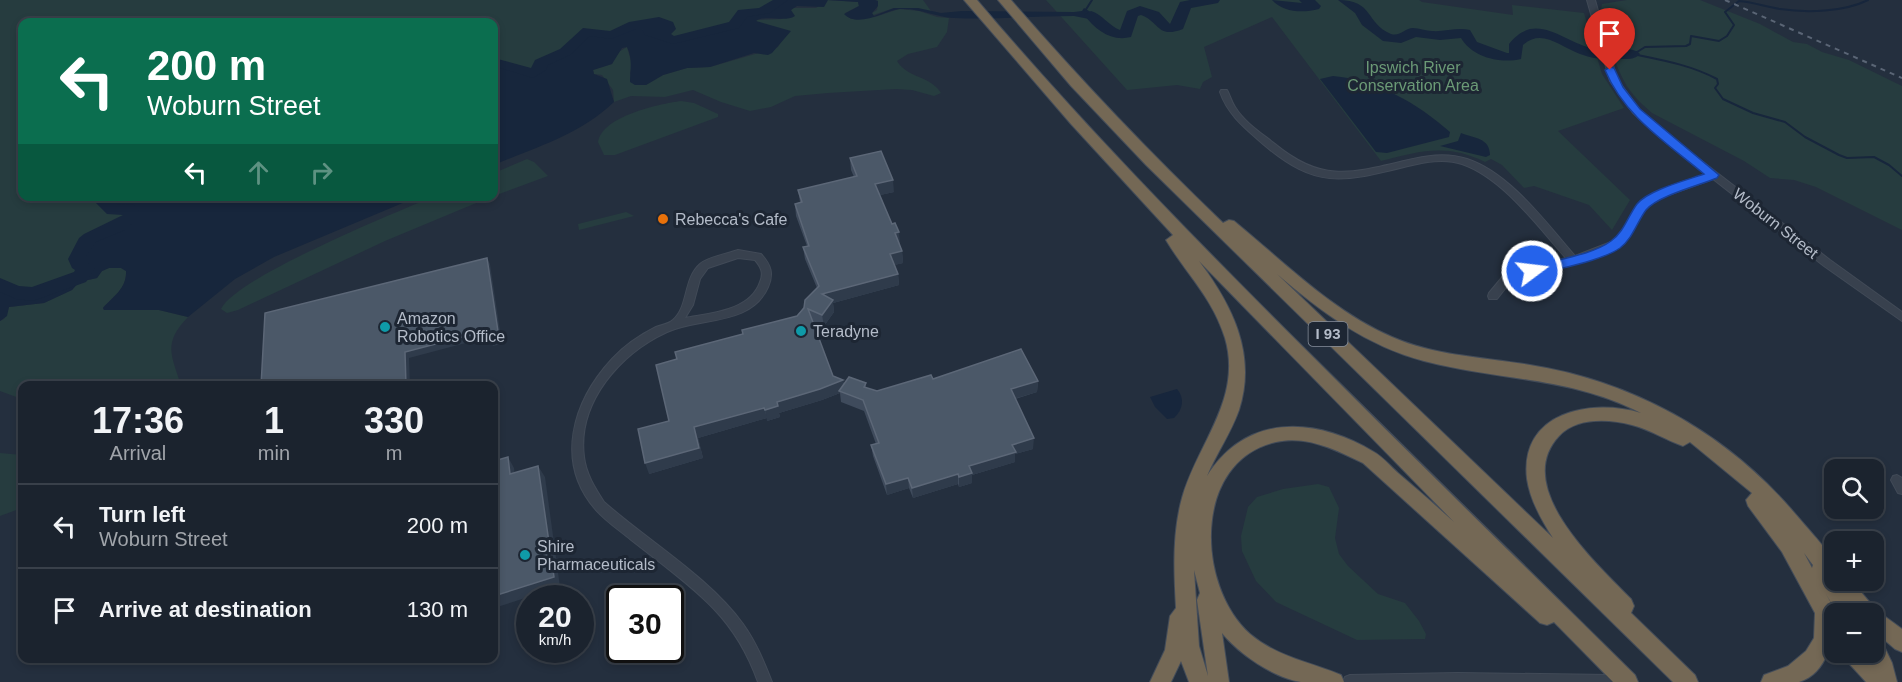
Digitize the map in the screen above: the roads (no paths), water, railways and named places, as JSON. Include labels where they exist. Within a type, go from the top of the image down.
[{"type":"highway","name":"I 93","points":[[977,9],[1122,173],[1589,648],[1628,682]]},
{"type":"highway","name":"I 93","points":[[1011,9],[1151,162],[1651,642],[1688,682]]},
{"type":"highway","points":[[1151,162],[1311,291],[1367,332],[1423,355],[1556,376],[1599,387],[1637,402],[1682,426],[1718,451],[1766,495],[1824,565]]},
{"type":"highway","points":[[1122,173],[1210,286],[1229,325],[1237,352],[1239,378],[1234,401],[1195,484],[1184,548],[1194,575],[1219,682]]},
{"type":"highway","points":[[1694,682],[1651,642],[1554,524],[1542,498],[1536,471],[1539,450],[1548,434],[1570,420],[1603,414],[1636,419],[1668,430],[1707,455],[1749,493],[1775,523],[1797,557],[1824,608]]},
{"type":"highway","points":[[1160,682],[1175,652],[1194,575],[1205,508],[1215,478],[1226,461],[1244,446],[1265,437],[1286,433],[1322,436],[1348,445],[1369,458],[1589,648],[1623,682]]},
{"type":"highway","points":[[1798,534],[1843,603]]},
{"type":"highway","points":[[1194,575],[1190,651],[1200,682]]},
{"type":"highway","points":[[1194,575],[1244,642],[1286,668],[1334,682]]},
{"type":"highway","points":[[1848,591],[1858,603]]},
{"type":"highway","points":[[1884,627],[1902,642]]},
{"type":"highway","points":[[1771,682],[1794,675],[1813,660],[1824,637]]},
{"type":"highway","points":[[1862,663],[1880,682]]},
{"type":"highway","points":[[1882,663],[1887,682]]},
{"type":"street","name":"Woburn Street","points":[[1590,0],[1606,60],[1618,88],[1631,106],[1648,123],[1713,175],[1827,263],[1902,317]]},
{"type":"street","points":[[1224,92],[1232,112],[1283,157],[1312,172],[1352,176],[1436,157],[1457,160],[1478,167],[1496,179],[1573,260]]},
{"type":"street","points":[[1493,296],[1508,278],[1573,260],[1614,245],[1623,237],[1640,208],[1650,201],[1713,175]]},
{"type":"street","points":[[676,324],[688,305],[695,278],[705,265],[738,254],[758,257],[765,264],[767,276],[765,287],[754,300],[744,307],[694,322],[676,324],[642,340],[626,351],[599,382],[587,401],[577,446],[579,468],[586,486],[600,506],[725,611],[754,654],[765,682]]},
{"type":"street","points":[[1350,682],[1458,680],[1610,682]]},
{"type":"water","points":[[781,0],[828,0],[824,7],[797,6],[791,10],[795,16],[791,18],[765,18],[756,21],[791,31],[768,55],[754,53],[710,67],[687,68],[663,75],[646,85],[635,85],[630,82],[630,56],[627,47],[622,48],[612,64],[593,70],[594,74],[607,79],[614,102],[572,132],[498,163],[498,63],[530,74],[535,73],[541,67],[540,63],[565,52],[588,31],[611,35],[636,26],[651,34],[675,38],[734,25],[740,15],[745,12],[754,13],[771,7]]},
{"type":"water","points":[[828,0],[878,1],[878,6],[872,13],[874,16],[894,8],[918,8],[941,13],[962,11],[1074,12],[1082,11],[1084,8],[1104,20],[1111,30],[1104,32],[1089,19],[1074,16],[954,18],[907,9],[894,10],[872,18],[857,20],[844,14],[859,6],[858,2]]},
{"type":"water","points":[[1333,76],[1365,82],[1396,95],[1437,121],[1450,132],[1449,137],[1387,153],[1376,152],[1320,79]]},
{"type":"water","points":[[1461,133],[1484,142],[1490,155],[1486,157],[1440,146],[1458,141]]},
{"type":"water","points":[[104,201],[407,201],[274,257],[235,279],[188,317],[159,310],[104,310],[103,308],[122,287],[126,277],[126,271],[121,268],[109,268],[102,271],[97,278],[79,282],[72,290],[44,303],[9,307],[7,316],[0,321],[0,284],[17,292],[33,294],[80,277],[86,268],[78,264],[76,259],[85,242],[131,218],[131,211],[128,209],[113,210]]},
{"type":"water","points":[[1177,389],[1182,400],[1181,408],[1174,418],[1167,419],[1155,407],[1150,397]]},
{"type":"waterway","points":[[498,63],[533,73],[541,67],[540,63],[565,52],[588,31],[611,35],[634,25],[648,25],[659,21],[668,25],[669,29],[665,32],[652,26],[649,28],[650,32],[673,40],[734,25],[743,13],[763,11],[781,0]]},
{"type":"waterway","points":[[1085,11],[1092,0]]},
{"type":"waterway","points":[[1091,15],[1116,34],[1126,34],[1132,14],[1140,10],[1154,15],[1163,26],[1170,29],[1178,26],[1185,5],[1213,0]]},
{"type":"waterway","points":[[1279,0],[1296,7],[1314,6],[1306,0]]},
{"type":"waterway","points":[[1345,0],[1360,10],[1367,22],[1388,38],[1401,39],[1414,32],[1440,36],[1465,33],[1472,45],[1506,58],[1516,56],[1516,44],[1524,37],[1533,33],[1542,33],[1591,53],[1633,54]]},
{"type":"waterway","points":[[1634,54],[1645,47],[1686,46],[1690,44],[1691,36],[1719,41],[1727,36],[1734,25],[1725,12],[1739,1],[1780,9],[1813,11],[1848,7],[1868,0]]},
{"type":"waterway","points":[[1633,54],[1707,74],[1717,79],[1718,84],[1715,88],[1723,99],[1753,113],[1785,122],[1805,137],[1839,155],[1847,158],[1874,157],[1889,165],[1902,176]]},
{"type":"waterway","points":[[0,284],[16,292],[33,294],[80,277],[86,268],[78,264],[76,259],[85,242],[131,218],[131,211],[128,209],[113,210],[104,201]]},
{"type":"railway","points":[[1725,0],[1902,78]]},
{"type":"place","name":"Rebecca's Cafe","points":[[663,219]]},
{"type":"place","name":"Amazon Robotics Office","points":[[385,327]]},
{"type":"place","name":"Teradyne","points":[[801,331]]},
{"type":"place","name":"Shire Pharmaceuticals","points":[[525,555]]},
{"type":"park label","name":"Ipswich River Conservation Area","points":[[1413,76]]}]
